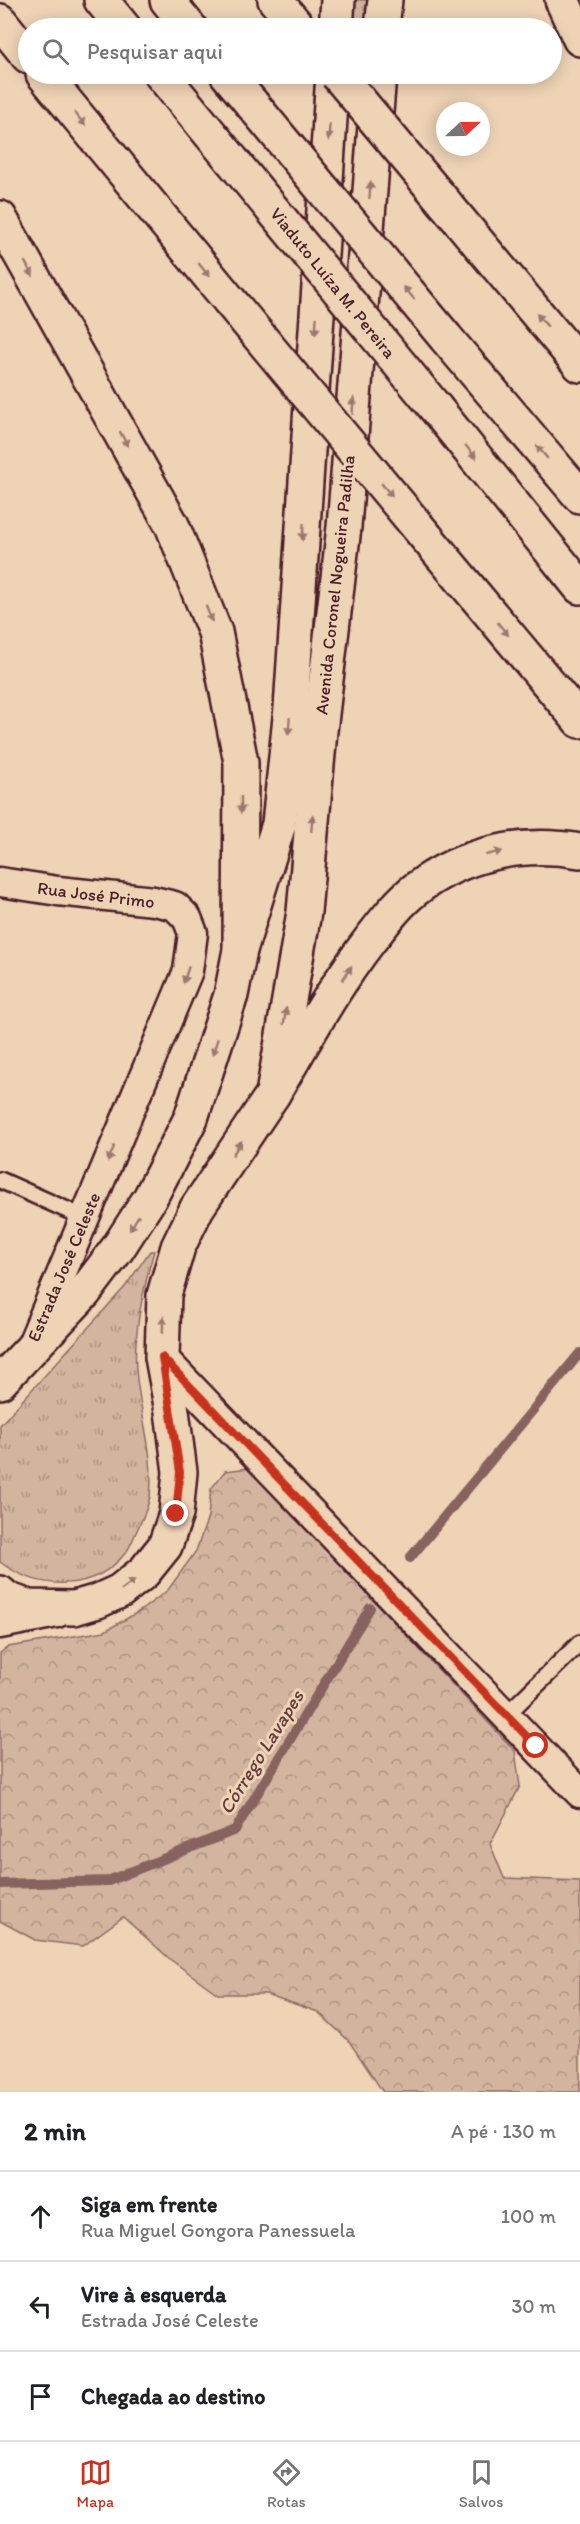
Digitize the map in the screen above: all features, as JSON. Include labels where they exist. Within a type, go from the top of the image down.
[{"type":"main road","points":[[101,0],[116,18]]},
{"type":"main road","points":[[167,0],[182,18]]},
{"type":"main road","points":[[275,0],[290,18]]},
{"type":"main road","points":[[337,18],[338,0]]},
{"type":"main road","points":[[383,18],[385,0]]},
{"type":"main road","points":[[562,0],[580,39]]},
{"type":"main road","points":[[0,21],[18,44]]},
{"type":"main road","points":[[51,84],[580,720]]},
{"type":"main road","name":"Viaduto Luíza M. Pereira","points":[[169,84],[580,587]]},
{"type":"main road","points":[[235,84],[580,496]]},
{"type":"main road","name":"Avenida Coronel Nogueira Padilha","points":[[240,950],[279,824],[291,708],[334,84]]},
{"type":"main road","points":[[344,84],[580,365]]},
{"type":"main road","name":"Avenida Coronel Nogueira Padilha","points":[[273,1094],[304,912],[320,731],[344,527],[378,84]]},
{"type":"main road","points":[[0,218],[172,525],[215,632],[241,762],[240,950]]},
{"type":"main road","points":[[0,1593],[6,1599],[29,1607],[75,1608],[120,1591],[144,1572],[165,1546],[176,1514],[180,1472],[162,1357],[164,1295],[178,1247],[197,1208],[273,1094],[357,956],[388,915],[416,889],[449,869],[492,852],[527,847],[580,851]]},
{"type":"main road","name":"Estrada José Celeste","points":[[29,1353],[84,1293],[118,1248],[150,1198],[192,1118],[231,995],[240,950]]},
{"type":"main road","points":[[0,1382],[29,1353]]},
{"type":"street","name":"Rua José Primo","points":[[0,882],[58,891],[154,901],[175,906],[187,918]]},
{"type":"street","name":"Estrada José Celeste","points":[[29,1353],[188,971],[192,933],[187,918]]},
{"type":"street","points":[[162,1357],[580,1793]]},
{"type":"street","points":[[0,1624],[29,1620],[75,1608]]},
{"type":"lane","points":[[0,1179],[85,1218]]},
{"type":"lane","points":[[506,1715],[580,1643]]},
{"type":"green space","points":[[354,0],[371,0],[369,18],[352,18]]},
{"type":"green space","points":[[150,1251],[154,1251],[140,1310],[136,1340],[136,1369],[149,1448],[151,1480],[146,1509],[127,1551],[114,1565],[99,1575],[83,1581],[66,1583],[49,1582],[15,1572],[0,1562],[0,1425],[125,1287]]},
{"type":"green space","points":[[249,1468],[515,1751],[520,1786],[490,1844],[504,1878],[580,1881],[580,2092],[383,2092],[349,2041],[318,2012],[266,1994],[218,1994],[171,1960],[123,1917],[83,1946],[35,1940],[0,1921],[0,1653],[8,1647],[105,1631],[140,1611],[168,1590],[196,1551],[208,1517],[211,1489],[225,1471]]},
{"type":"waterway","name":"Córrego Lavapes","points":[[410,1558],[580,1353]]},
{"type":"waterway","name":"Córrego Lavapes","points":[[0,1884],[108,1881],[235,1830],[370,1608]]},
{"type":"route","points":[[176,1514],[180,1472],[162,1357],[536,1746]]}]
